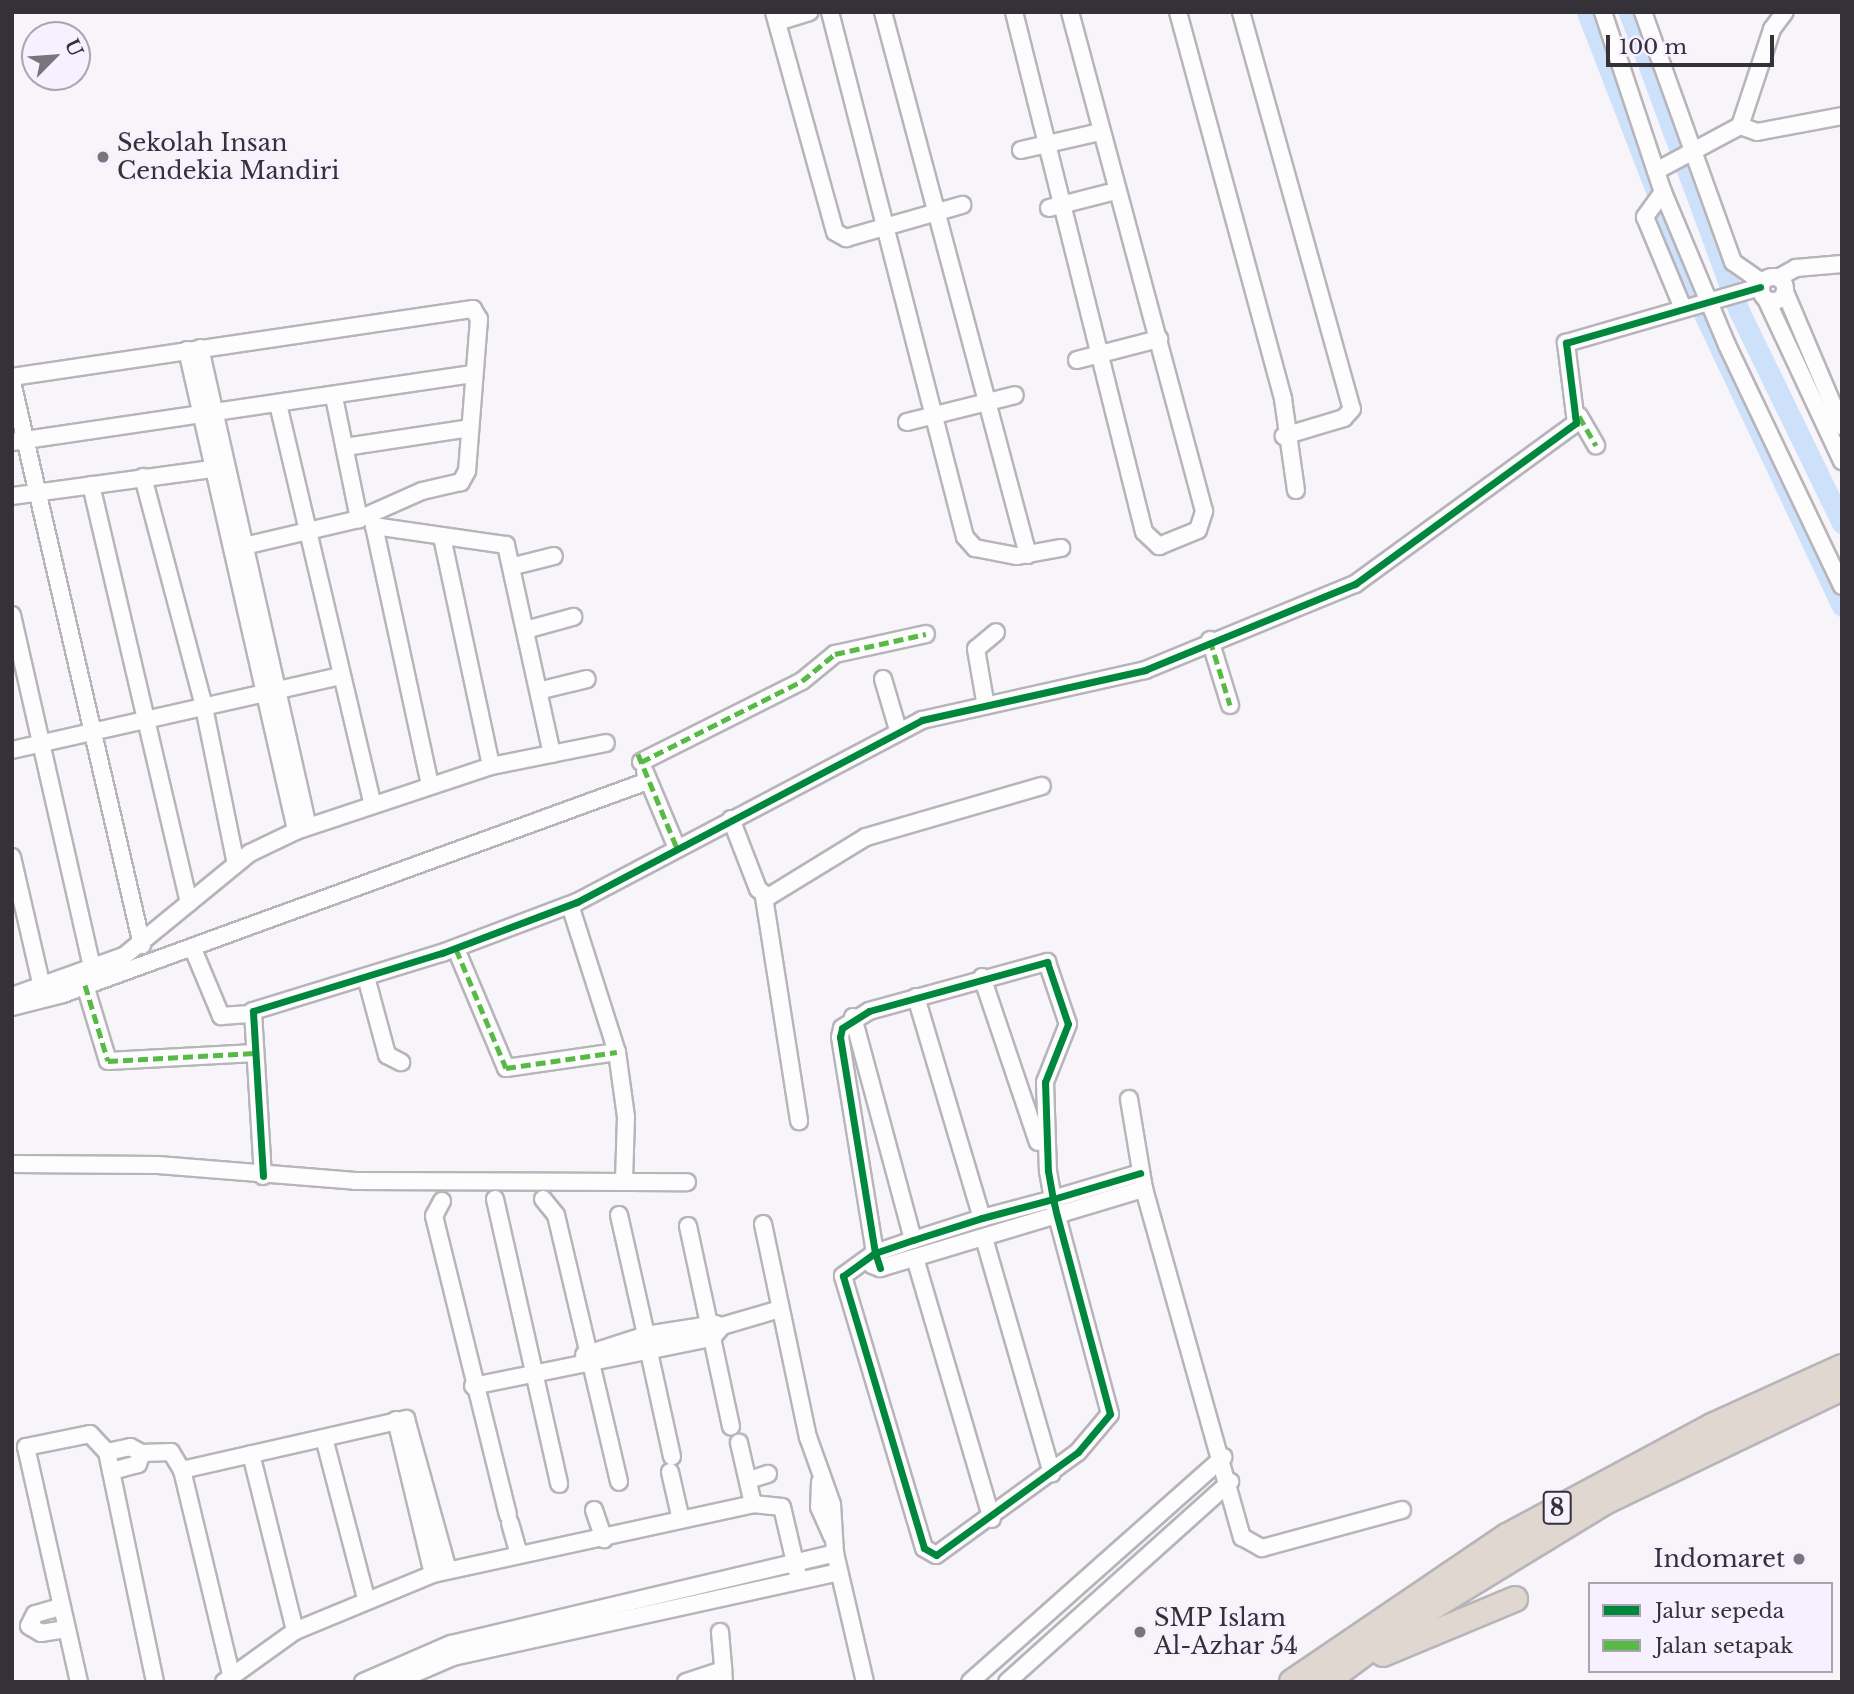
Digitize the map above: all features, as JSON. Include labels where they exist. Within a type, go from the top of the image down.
[{"type":"highway","name":"8","points":[[1293,1682],[1507,1536],[1701,1431],[1842,1367]]},
{"type":"highway","name":"8","points":[[1326,1682],[1607,1501],[1842,1388]]},
{"type":"highway","points":[[1352,1663],[1515,1599]]},
{"type":"street","points":[[810,12],[775,17],[835,232],[846,238],[884,225],[962,205]]},
{"type":"street","points":[[830,12],[968,541],[1028,555],[1060,548]]},
{"type":"street","points":[[883,12],[1028,555]]},
{"type":"street","points":[[1014,12],[1046,144],[1056,205],[1104,352],[1144,532],[1159,546],[1198,530],[1204,511],[1159,339],[1100,132],[1070,12]]},
{"type":"street","points":[[1178,12],[1283,400],[1284,436],[1296,489]]},
{"type":"street","points":[[1241,12],[1352,409],[1344,418],[1284,436]]},
{"type":"street","points":[[1603,12],[1661,169],[1659,196],[1713,296],[1842,586]]},
{"type":"street","points":[[1643,12],[1688,157],[1735,266],[1771,288],[1838,430],[1842,461]]},
{"type":"street","points":[[1763,12],[1772,29]]},
{"type":"street","points":[[1661,169],[1688,157],[1740,125],[1772,29],[1785,12]]},
{"type":"street","points":[[1740,125],[1757,132],[1842,116]]},
{"type":"street","points":[[1021,149],[1100,132]]},
{"type":"street","points":[[1056,205],[1116,191]]},
{"type":"street","points":[[1659,196],[1646,212],[1648,227],[1682,306]]},
{"type":"street","points":[[1596,446],[1579,416],[1563,358],[1566,343],[1713,296],[1738,290],[1771,288],[1796,268],[1842,264]]},
{"type":"street","points":[[142,945],[39,492],[19,441],[12,380],[193,349],[469,308],[479,319],[470,428],[461,482],[422,491],[368,520],[244,545]]},
{"type":"street","points":[[1077,359],[1159,339]]},
{"type":"street","points":[[193,349],[208,415],[244,545],[246,587]]},
{"type":"street","points":[[19,441],[334,397],[474,373]]},
{"type":"street","points":[[907,422],[1015,395]]},
{"type":"street","points":[[334,397],[345,447],[368,520],[430,785]]},
{"type":"street","points":[[278,404],[372,803]]},
{"type":"street","points":[[208,415],[211,468],[246,587],[302,829]]},
{"type":"street","points":[[193,949],[220,1016],[250,1014],[456,949],[570,905],[898,730],[985,701],[1127,676],[1371,575],[1579,416]]},
{"type":"street","points":[[345,447],[470,428]]},
{"type":"street","points":[[12,496],[211,468]]},
{"type":"street","points":[[144,477],[204,707],[236,864]]},
{"type":"street","points":[[91,485],[189,903]]},
{"type":"street","points":[[368,520],[442,537],[501,541],[514,566],[542,690],[552,754]]},
{"type":"street","points":[[442,537],[491,766]]},
{"type":"street","points":[[514,566],[554,556]]},
{"type":"street","points":[[12,615],[92,968]]},
{"type":"street","points":[[529,629],[573,617]]},
{"type":"street","points":[[985,701],[976,649],[996,632]]},
{"type":"street","points":[[677,848],[640,758],[802,681],[835,654],[926,634]]},
{"type":"street","points":[[1210,640],[1230,705]]},
{"type":"street","points":[[12,750],[340,676]]},
{"type":"street","points":[[542,690],[587,679]]},
{"type":"street","points":[[883,679],[898,730]]},
{"type":"street","points":[[12,1007],[62,987],[92,968],[142,945],[236,864],[302,829],[372,803],[491,766],[606,743]]},
{"type":"street","points":[[12,996],[42,987],[85,985],[193,949],[250,921],[648,781]]},
{"type":"street","points":[[764,897],[866,837],[1042,786]]},
{"type":"street","points":[[731,819],[764,897],[799,1121]]},
{"type":"street","points":[[12,856],[42,987]]},
{"type":"street","points":[[570,905],[617,1052],[626,1117],[624,1181]]},
{"type":"street","points":[[456,949],[506,1068],[617,1052]]},
{"type":"street","points":[[875,1262],[840,1037],[853,1017],[1044,960],[1067,1012],[1068,1024],[1045,1082],[1048,1171],[1053,1199],[1057,1216],[1110,1414],[1100,1431],[1052,1473],[992,1519],[942,1553],[932,1556],[925,1548],[843,1284],[845,1273],[875,1262],[913,1240],[982,1218],[1053,1199],[1142,1181]]},
{"type":"street","points":[[366,977],[387,1055],[401,1062]]},
{"type":"street","points":[[982,977],[1048,1171]]},
{"type":"street","points":[[85,985],[108,1061],[255,1053]]},
{"type":"street","points":[[916,997],[982,1218]]},
{"type":"street","points":[[250,1014],[265,1132],[263,1176]]},
{"type":"street","points":[[853,1017],[913,1240]]},
{"type":"street","points":[[1129,1099],[1142,1181],[1223,1457],[1242,1537],[1258,1548],[1402,1510]]},
{"type":"street","points":[[12,1164],[158,1165],[263,1176],[687,1182]]},
{"type":"street","points":[[875,1262],[915,1258],[1057,1216],[1142,1181]]},
{"type":"street","points":[[495,1199],[559,1484]]},
{"type":"street","points":[[543,1199],[556,1215],[594,1366],[619,1482]]},
{"type":"street","points":[[442,1201],[434,1216],[473,1386],[519,1555]]},
{"type":"street","points":[[619,1215],[646,1335]]},
{"type":"street","points":[[762,1224],[820,1482],[819,1507],[832,1536],[865,1682]]},
{"type":"street","points":[[688,1226],[714,1328],[731,1426]]},
{"type":"street","points":[[943,1231],[948,1249]]},
{"type":"street","points":[[984,1238],[1052,1473]]},
{"type":"street","points":[[915,1258],[992,1519]]},
{"type":"street","points":[[473,1386],[577,1362],[594,1366],[649,1352],[714,1328],[780,1309]]},
{"type":"street","points":[[577,1362],[589,1349],[646,1335],[714,1328]]},
{"type":"street","points":[[649,1352],[681,1520]]},
{"type":"street","points":[[182,1470],[396,1420],[440,1572]]},
{"type":"street","points":[[79,1682],[19,1448],[90,1434],[107,1452],[155,1682]]},
{"type":"street","points":[[324,1438],[366,1598]]},
{"type":"street","points":[[739,1443],[753,1504]]},
{"type":"street","points":[[107,1452],[130,1447],[142,1453],[171,1452],[182,1470],[227,1678],[295,1631],[366,1598],[440,1572],[608,1538],[753,1504],[782,1507],[799,1580]]},
{"type":"street","points":[[111,1471],[135,1466],[142,1453]]},
{"type":"street","points":[[251,1454],[295,1631]]},
{"type":"street","points":[[970,1682],[1223,1457]]},
{"type":"street","points":[[749,1480],[768,1474]]},
{"type":"street","points":[[1007,1682],[1230,1482]]},
{"type":"street","points":[[599,1509],[608,1538]]},
{"type":"street","points":[[363,1682],[452,1650],[835,1553]]},
{"type":"street","points":[[395,1682],[452,1650],[839,1572]]},
{"type":"street","points":[[29,1626],[35,1614],[60,1607]]},
{"type":"street","points":[[12,1628],[29,1626],[41,1633],[65,1629]]},
{"type":"street","points":[[687,1682],[724,1676],[720,1632]]},
{"type":"street","points":[[1013,1645],[1029,1662]]},
{"type":"waterway","points":[[1587,12],[1693,286]]},
{"type":"waterway","points":[[1629,12],[1739,311],[1842,523]]},
{"type":"waterway","points":[[1704,314],[1842,606]]},
{"type":"marked path","points":[[1579,416],[1596,445]]},
{"type":"marked path","points":[[641,762],[802,681],[835,654],[926,634]]},
{"type":"marked path","points":[[1210,640],[1230,705]]},
{"type":"marked path","points":[[638,754],[677,848]]},
{"type":"marked path","points":[[456,949],[506,1068],[617,1052]]},
{"type":"marked path","points":[[85,985],[108,1061],[255,1053]]},
{"type":"cycle path","points":[[263,1176],[253,1011],[442,953],[577,902],[922,720],[1145,670],[1355,584],[1576,423],[1566,343],[1760,287]]},
{"type":"cycle path","points":[[880,1268],[875,1253],[840,1037],[842,1028],[869,1011],[1047,962],[1068,1024],[1045,1082],[1048,1171],[1053,1199],[1057,1216],[1110,1414],[1078,1452],[936,1555],[924,1548],[843,1276],[875,1253],[982,1218],[1053,1199],[1140,1173]]},
{"type":"place","name":"Sekolah Insan Cendekia Mandiri","points":[[103,157]]},
{"type":"place","name":"Indomaret","points":[[1799,1559]]},
{"type":"place","name":"SMP Islam Al-Azhar 54","points":[[1140,1632]]}]
